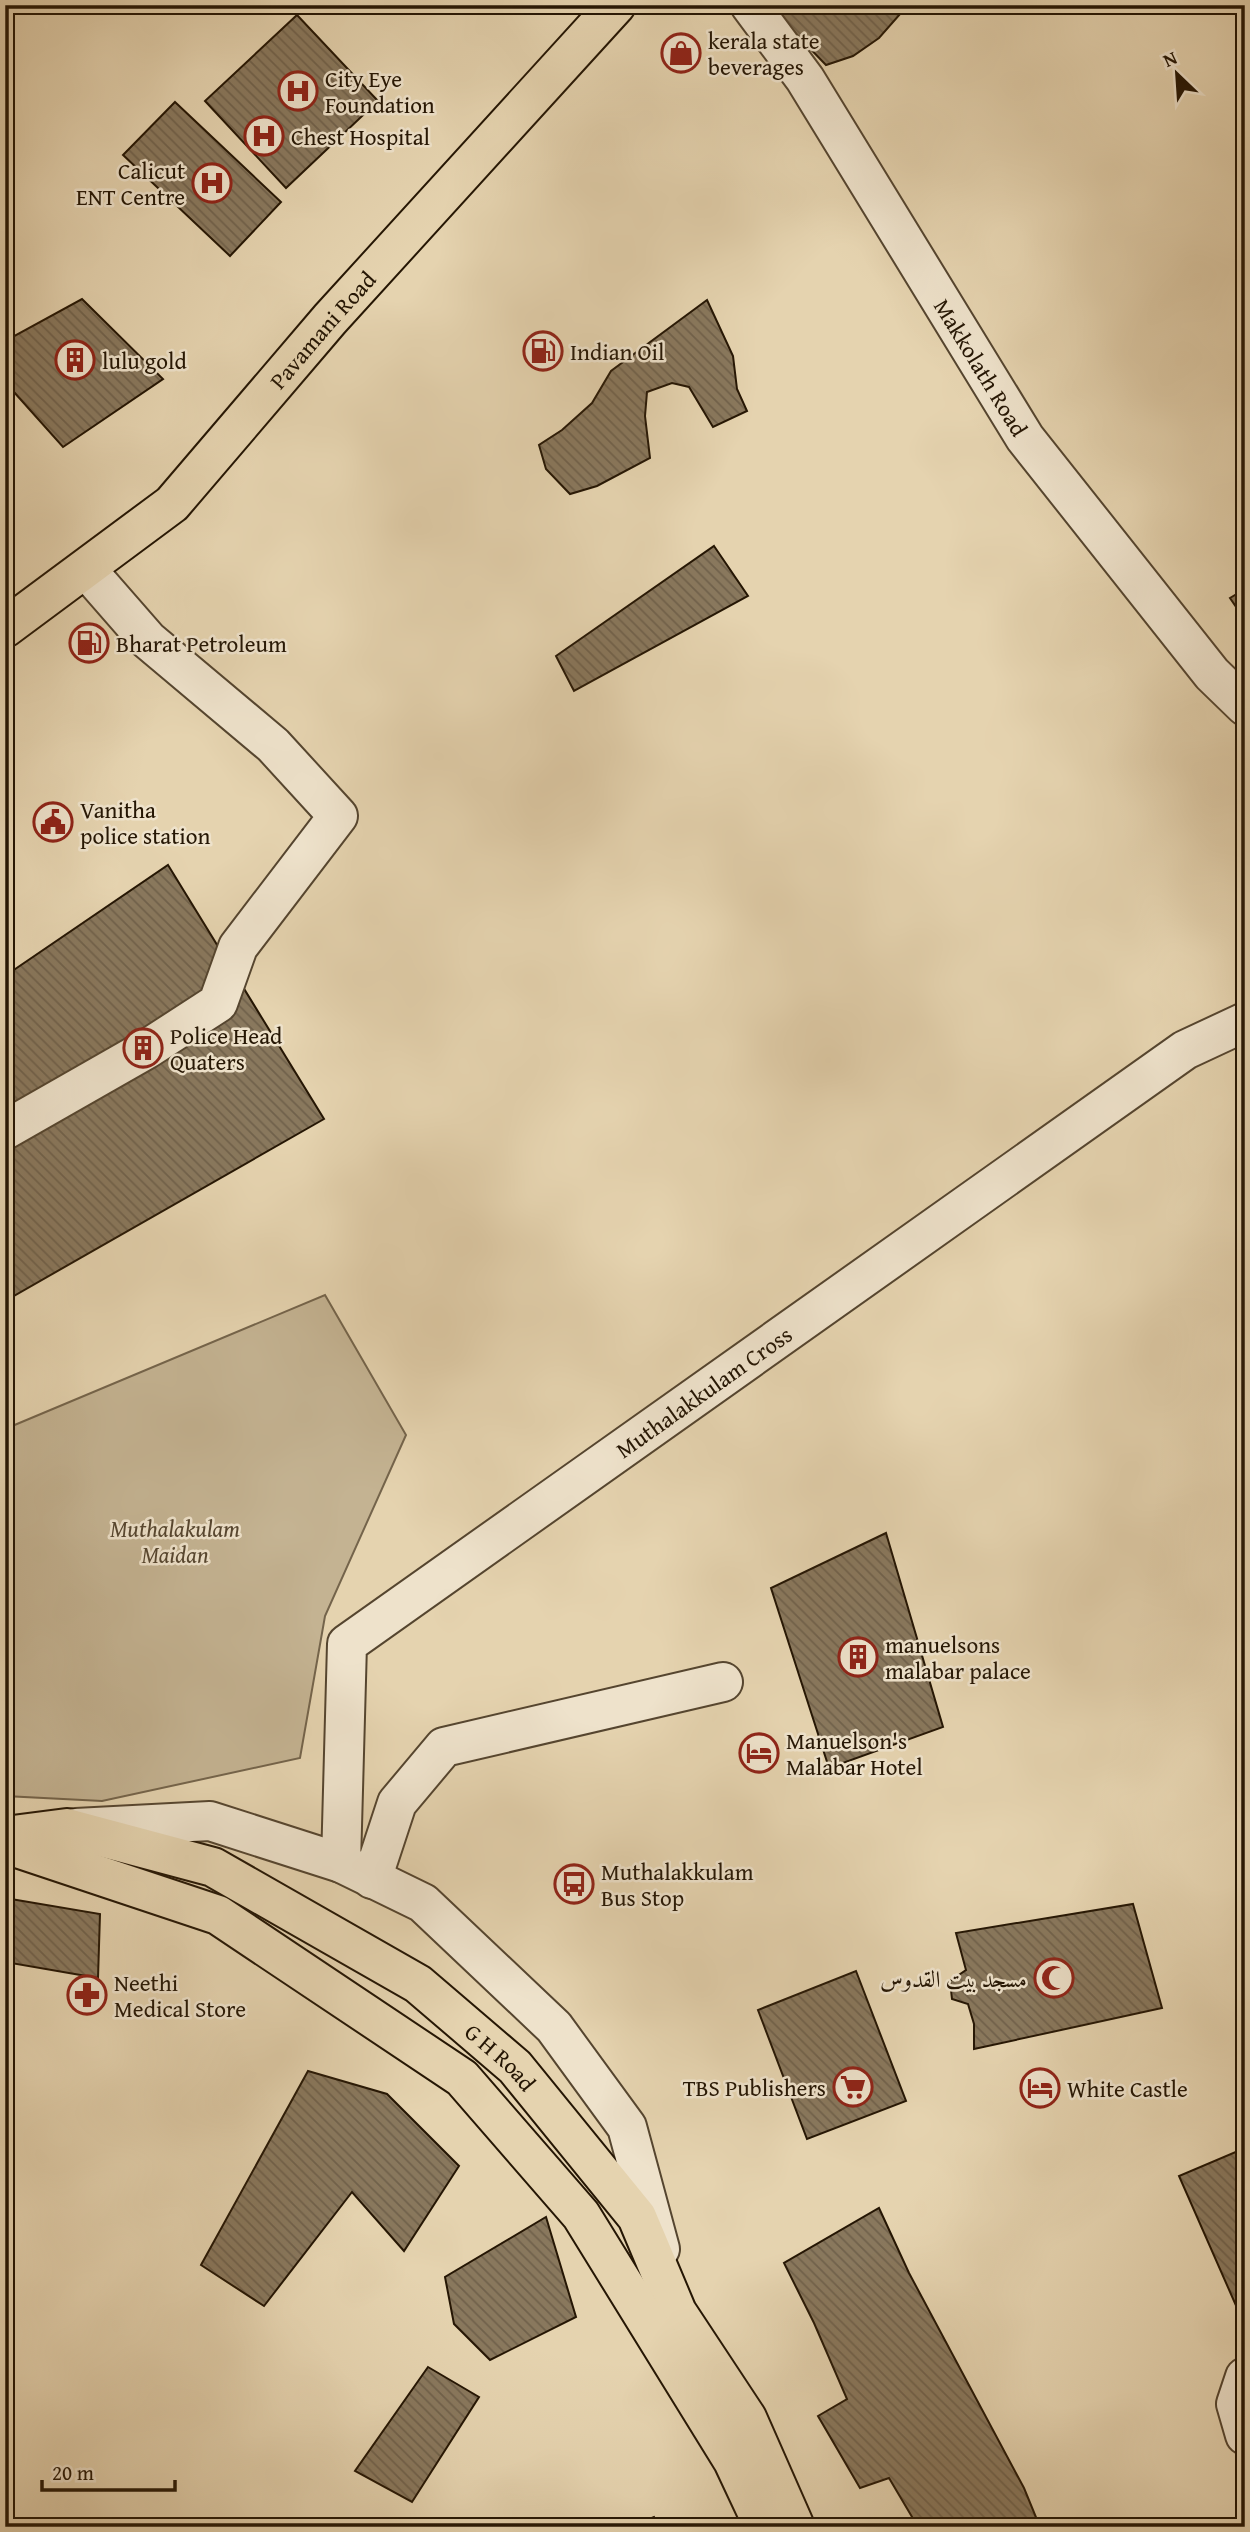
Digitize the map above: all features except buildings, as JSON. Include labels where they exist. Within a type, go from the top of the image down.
[{"type":"main road","name":"Pavamani Road","points":[[5,628],[172,504],[330,319],[616,5]]},
{"type":"main road","name":"G H Road","points":[[5,1836],[67,1828],[214,1867],[418,1984],[515,2067],[637,2217],[677,2312],[747,2418],[795,2527]]},
{"type":"main road","name":"G H Road","points":[[5,1844],[218,1915],[461,2078],[581,2215],[733,2461],[764,2527]]},
{"type":"street","name":"Makkolath Road","points":[[750,5],[805,79],[1025,438],[1212,674],[1245,706]]},
{"type":"street","points":[[5,1130],[147,1049],[218,1003],[238,947],[338,816],[273,745],[148,640],[86,569]]},
{"type":"street","name":"Muthalakkulam Cross","points":[[356,1871],[346,1644],[1185,1050],[1245,1022]]},
{"type":"street","points":[[356,1871],[397,1803],[444,1747],[723,1682]]},
{"type":"street","points":[[67,1828],[210,1821],[356,1871],[423,1903],[554,2027],[627,2127],[677,2312]]},
{"type":"street","points":[[1245,2377],[1236,2404],[1245,2435]]},
{"type":"green space","name":"Muthalakulam Maidan","points":[[325,1295],[406,1435],[325,1616],[300,1758],[102,1801],[5,1796],[5,1429]]},
{"type":"place","name":"kerala state beverages","points":[[681,53]]},
{"type":"place","name":"City Eye Foundation","points":[[298,91]]},
{"type":"place","name":"Chest Hospital","points":[[264,136]]},
{"type":"place","name":"Calicut ENT Centre","points":[[212,183]]},
{"type":"place","name":"Indian Oil","points":[[543,351]]},
{"type":"place","name":"lulu gold","points":[[75,360]]},
{"type":"place","name":"Bharat Petroleum","points":[[89,643]]},
{"type":"place","name":"Vanitha police station","points":[[53,822]]},
{"type":"place","name":"Police Head Quaters","points":[[143,1048]]},
{"type":"place","name":"manuelsons malabar palace","points":[[858,1657]]},
{"type":"place","name":"Manuelson's Malabar Hotel","points":[[759,1753]]},
{"type":"place","name":"Muthalakkulam Bus Stop","points":[[574,1884]]},
{"type":"place","name":"مسجد بیت القدوس","points":[[1054,1978]]},
{"type":"place","name":"Neethi Medical Store","points":[[87,1995]]},
{"type":"place","name":"TBS Publishers","points":[[853,2087]]},
{"type":"place","name":"White Castle","points":[[1040,2088]]}]
